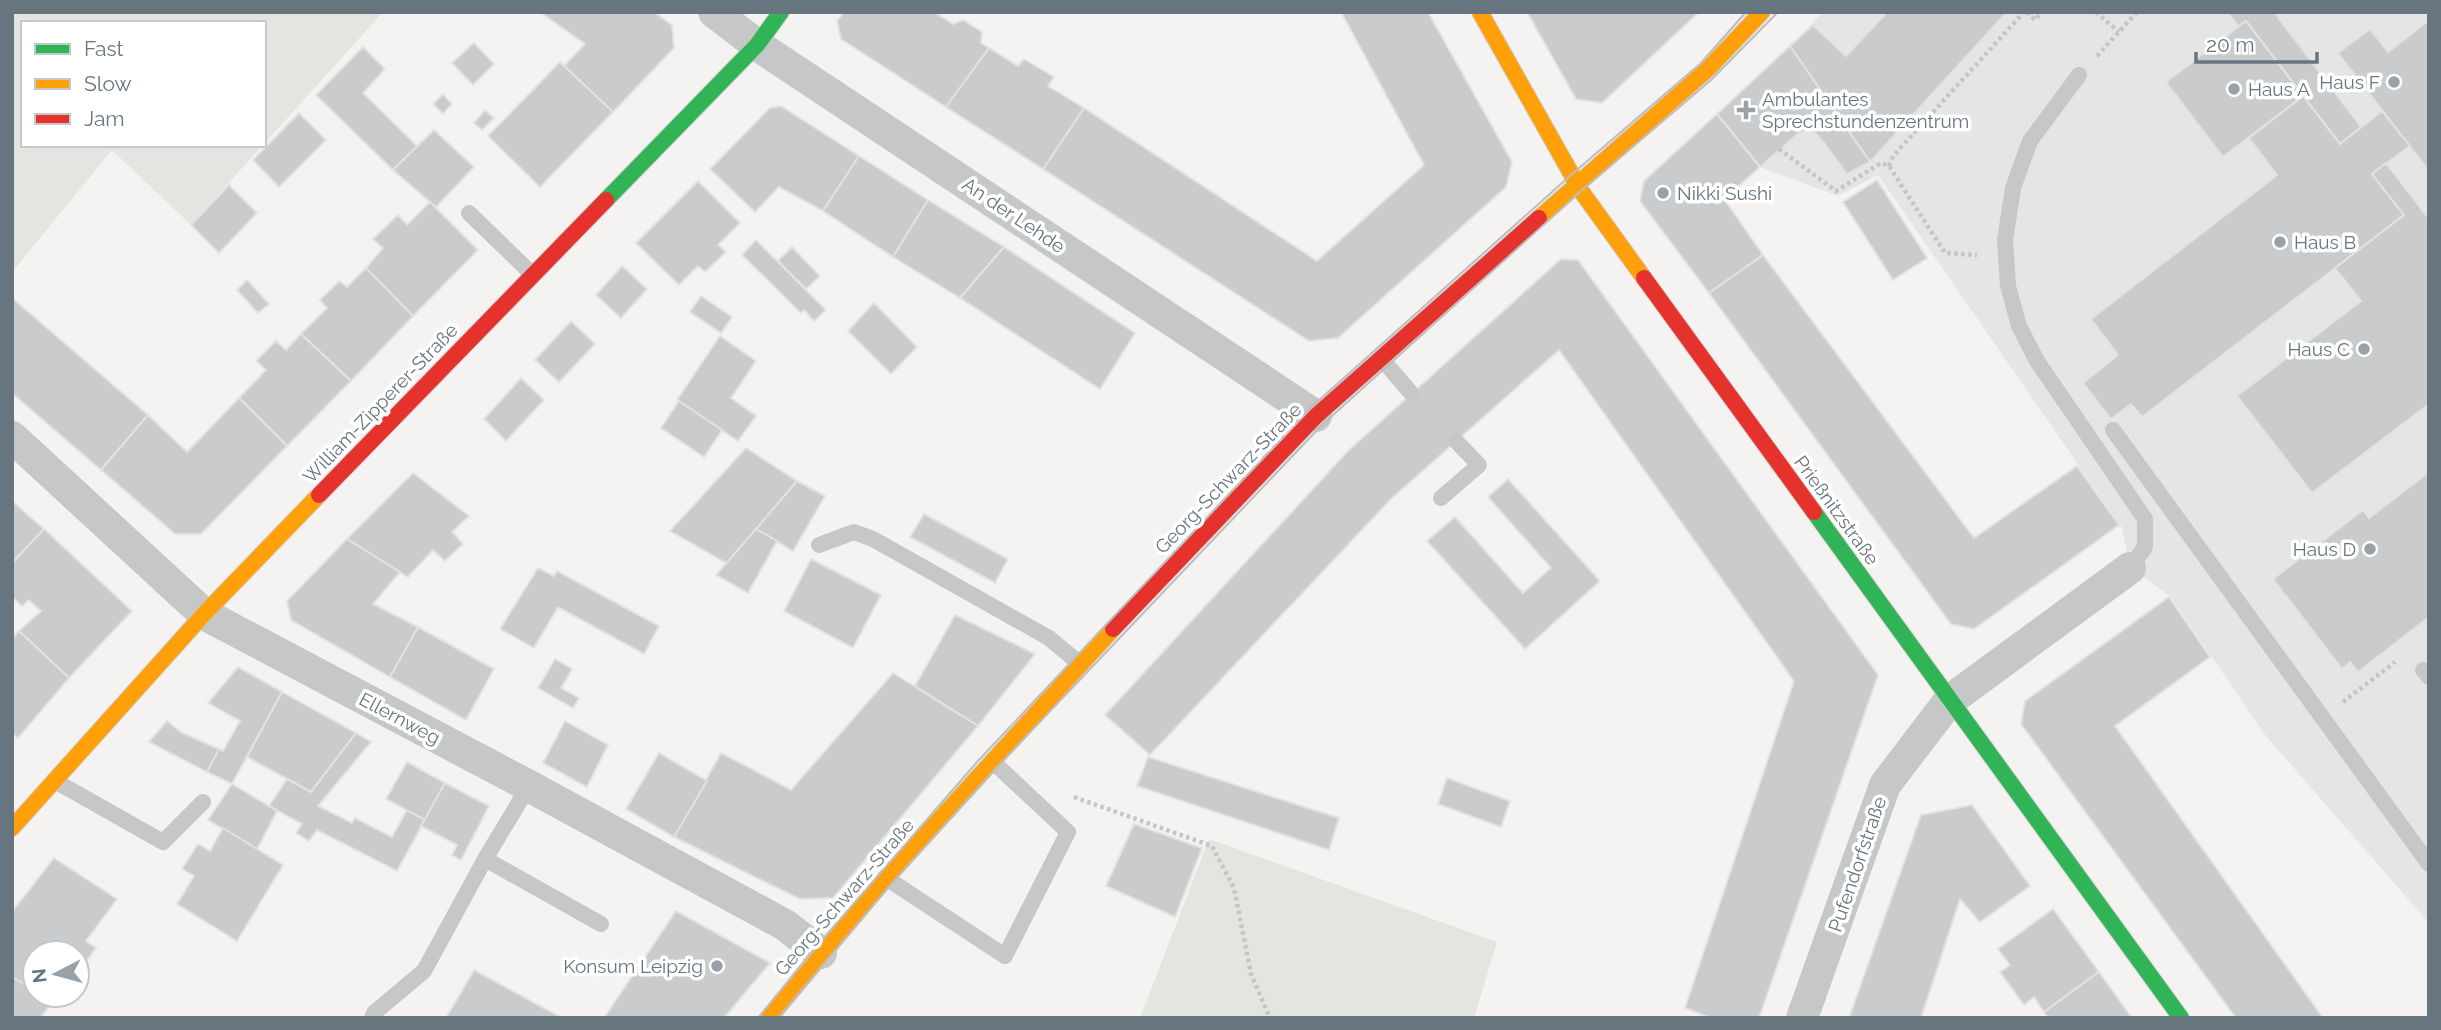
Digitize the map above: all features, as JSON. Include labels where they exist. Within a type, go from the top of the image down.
[{"type":"street","name":"An der Lehde","points":[[714,12],[757,44],[1316,416]]},
{"type":"street","name":"William-Zipperer-Straße","points":[[12,828],[204,614],[757,44],[781,12]]},
{"type":"street","name":"Prießnitzstraße","points":[[1480,12],[1576,184],[2180,1018]]},
{"type":"street","name":"Georg-Schwarz-Straße","points":[[769,1018],[821,953],[991,760],[1316,416],[1708,69],[1762,12]]},
{"type":"street","name":"Ellernweg","points":[[12,437],[204,614],[530,786],[785,925],[821,953]]},
{"type":"street","name":"Pufendorfstraße","points":[[1802,1018],[1885,785],[1949,701],[2130,568]]},
{"type":"lane","points":[[2079,75],[2030,141],[2013,188],[2005,257],[2008,286],[2019,326],[2037,361],[2145,519],[2144,547],[2130,568]]},
{"type":"lane","points":[[469,213],[533,275]]},
{"type":"lane","points":[[1381,358],[1411,393]]},
{"type":"lane","points":[[2113,430],[2429,864]]},
{"type":"lane","points":[[1440,498],[1479,465],[1456,441]]},
{"type":"lane","points":[[819,545],[854,532],[873,539],[1049,638],[1079,664]]},
{"type":"lane","points":[[886,878],[1005,956],[1068,832],[991,760]]},
{"type":"lane","points":[[55,781],[163,842],[203,802]]},
{"type":"lane","points":[[373,1015],[424,971],[485,859],[530,786]]},
{"type":"lane","points":[[485,859],[601,924]]},
{"type":"path","points":[[1889,166],[1894,156],[2025,12],[2035,20],[2042,12]]},
{"type":"path","points":[[2096,12],[2119,32]]},
{"type":"path","points":[[2079,75],[2137,12]]},
{"type":"path","points":[[1779,149],[1836,191],[1881,163],[1889,166],[1945,253],[2005,257]]},
{"type":"path","points":[[2322,718],[2397,661]]},
{"type":"path","points":[[1062,792],[1212,846],[1234,888],[1251,974],[1272,1018]]},
{"type":"shaded area","points":[[12,12],[383,12],[266,142],[266,21],[21,21],[21,147],[261,147],[191,225],[112,150],[12,272]]},
{"type":"shaded area","points":[[1823,12],[2429,12],[2429,923],[2266,736],[2170,596],[2130,568],[2122,528],[1878,175],[1838,196],[1760,167],[1717,114]]},
{"type":"shaded area","points":[[1209,839],[1497,942],[1474,1018],[1140,1018]]},
{"type":"building","points":[[540,12],[654,12],[672,25],[674,48],[613,112],[564,66],[585,44]]},
{"type":"building","points":[[844,12],[934,12],[953,24],[963,20],[982,32],[981,43],[989,48],[946,107],[841,39],[837,21]]},
{"type":"building","points":[[1341,12],[1428,12],[1512,162],[1506,187],[1338,338],[1309,341],[1043,169],[1084,108],[1317,261],[1424,165]]},
{"type":"building","points":[[1527,12],[1699,12],[1602,103],[1576,99]]},
{"type":"building","points":[[1887,12],[2007,12],[1870,162],[1790,46],[1813,25],[1846,56]]},
{"type":"building","points":[[2227,12],[2274,12],[2361,127],[2340,144],[2246,21],[2238,26]]},
{"type":"building","name":"Haus F","points":[[2429,20],[2429,171],[2338,53],[2370,29],[2388,52]]},
{"type":"building","name":"Haus A","points":[[2246,21],[2303,96],[2223,157],[2166,82]]},
{"type":"building","points":[[474,43],[494,64],[473,85],[452,63]]},
{"type":"building","points":[[1790,46],[1870,162],[1847,174],[1811,130],[1799,133],[1760,167],[1717,114]]},
{"type":"building","points":[[363,47],[385,69],[363,93],[417,146],[393,170],[316,95]]},
{"type":"building","points":[[989,48],[1018,66],[1024,59],[1054,77],[1048,86],[1084,108],[1043,169],[946,107]]},
{"type":"building","points":[[560,62],[613,112],[540,187],[488,136]]},
{"type":"building","points":[[443,94],[452,104],[443,114],[433,104]]},
{"type":"building","name":"Haus B","points":[[2303,96],[2340,144],[2382,111],[2410,146],[2372,174],[2404,215],[2142,417],[2131,404],[2111,419],[2083,383],[2118,355],[2091,319],[2277,175],[2249,138]]},
{"type":"building","points":[[781,106],[859,156],[823,211],[779,187],[755,212],[710,169],[770,108]]},
{"type":"building","points":[[485,110],[494,118],[482,130],[474,123]]},
{"type":"building","points":[[299,113],[326,140],[279,187],[253,160]]},
{"type":"building","points":[[1717,114],[1760,167],[1724,199],[1763,255],[1709,293],[1640,201],[1644,181]]},
{"type":"building","points":[[434,130],[474,167],[436,207],[393,170]]},
{"type":"building","points":[[859,156],[928,200],[893,257],[823,211]]},
{"type":"building","name":"Haus C","points":[[2386,163],[2429,219],[2429,404],[2312,493],[2237,396],[2361,301],[2335,268],[2404,215],[2372,174]]},
{"type":"building","points":[[1877,180],[1927,258],[1893,280],[1843,202]]},
{"type":"building","points":[[698,181],[740,223],[718,245],[726,252],[705,272],[698,266],[679,285],[636,243]]},
{"type":"building","points":[[229,185],[257,213],[219,253],[191,225]]},
{"type":"building","points":[[928,200],[1004,247],[960,298],[893,257]]},
{"type":"building","points":[[430,202],[478,250],[413,316],[366,268],[383,248],[373,239],[398,215],[407,225]]},
{"type":"building","points":[[756,240],[826,310],[814,321],[804,310],[801,313],[742,255]]},
{"type":"building","points":[[792,247],[820,276],[806,289],[778,261]]},
{"type":"building","points":[[1004,247],[1135,333],[1100,389],[960,298]]},
{"type":"building","points":[[1763,255],[1974,538],[2077,466],[2119,525],[1974,629],[1951,624],[1709,293]]},
{"type":"building","points":[[1561,259],[1578,260],[1878,675],[1759,1018],[1711,1018],[1685,1008],[1794,681],[1559,350],[1391,499],[1150,755],[1105,715],[1348,451]]},
{"type":"building","points":[[622,266],[647,289],[621,318],[596,295]]},
{"type":"building","points":[[366,268],[413,316],[351,381],[301,334],[327,308],[320,300],[339,281],[347,287]]},
{"type":"building","points":[[247,280],[269,304],[258,313],[237,290]]},
{"type":"building","points":[[701,296],[732,317],[721,333],[690,312]]},
{"type":"building","points":[[12,298],[148,415],[101,470],[12,393]]},
{"type":"building","points":[[874,303],[917,347],[891,374],[848,331]]},
{"type":"building","points":[[571,321],[595,344],[559,382],[535,360]]},
{"type":"building","points":[[301,334],[351,381],[287,446],[239,398],[266,370],[256,361],[276,341],[286,350]]},
{"type":"building","points":[[720,336],[756,361],[731,398],[756,416],[738,441],[677,400]]},
{"type":"building","points":[[521,378],[544,400],[506,441],[484,419]]},
{"type":"building","points":[[239,398],[287,446],[201,534],[175,534],[101,470],[148,415],[187,452]]},
{"type":"building","points":[[679,401],[722,430],[704,457],[661,428]]},
{"type":"building","points":[[746,448],[797,481],[728,564],[670,531]]},
{"type":"building","name":"Haus D","points":[[2429,472],[2429,617],[2358,672],[2350,662],[2342,669],[2273,579],[2363,510],[2369,518]]},
{"type":"building","points":[[413,473],[469,516],[452,532],[463,544],[445,561],[433,550],[408,577],[347,539]]},
{"type":"building","points":[[1508,479],[1600,581],[1525,649],[1427,541],[1455,517],[1523,593],[1551,568],[1488,497]]},
{"type":"building","points":[[797,481],[825,496],[793,551],[756,529]]},
{"type":"building","points":[[12,501],[44,529],[12,563]]},
{"type":"building","points":[[924,514],[1008,559],[995,583],[910,537]]},
{"type":"building","points":[[44,529],[132,611],[69,678],[19,631],[41,611],[29,600],[22,606],[12,597],[12,563]]},
{"type":"building","points":[[756,529],[777,541],[748,593],[716,575]]},
{"type":"building","points":[[347,539],[400,572],[373,604],[418,627],[390,677],[291,620],[287,601]]},
{"type":"building","points":[[811,559],[881,595],[853,648],[784,611]]},
{"type":"building","points":[[538,568],[554,576],[557,571],[659,626],[644,654],[558,607],[534,648],[500,629]]},
{"type":"building","points":[[2169,597],[2210,657],[2115,726],[2323,1018],[2236,1018],[2021,724],[2025,701]]},
{"type":"building","points":[[955,615],[1035,654],[978,726],[915,686]]},
{"type":"building","points":[[418,627],[494,669],[466,720],[390,677]]},
{"type":"building","points":[[19,631],[69,678],[18,738],[12,732],[12,639]]},
{"type":"building","points":[[555,659],[572,669],[561,688],[579,698],[573,708],[538,688]]},
{"type":"building","points":[[238,667],[282,692],[232,784],[207,772],[219,749],[223,751],[240,721],[208,703]]},
{"type":"building","points":[[893,673],[978,726],[833,898],[800,899],[674,837],[721,753],[791,790]]},
{"type":"building","points":[[282,692],[356,733],[311,792],[247,757]]},
{"type":"building","points":[[167,721],[182,733],[219,749],[207,772],[149,742]]},
{"type":"building","points":[[565,721],[608,745],[587,787],[543,763]]},
{"type":"building","points":[[356,733],[371,742],[318,806],[352,823],[355,818],[392,837],[407,810],[425,820],[397,871],[317,830],[309,841],[296,833],[302,824],[269,806],[287,779],[311,792]]},
{"type":"building","points":[[659,753],[707,781],[674,837],[626,809]]},
{"type":"building","points":[[1148,757],[1339,818],[1329,850],[1137,786]]},
{"type":"building","points":[[407,762],[445,783],[425,820],[386,799]]},
{"type":"building","points":[[1447,778],[1510,801],[1501,827],[1438,804]]},
{"type":"building","points":[[445,783],[489,806],[461,860],[452,855],[457,845],[421,826]]},
{"type":"building","points":[[232,784],[277,811],[257,849],[208,820]]},
{"type":"building","points":[[1972,805],[2030,886],[1980,922],[1960,899],[1921,1018],[1849,1018],[1921,815]]},
{"type":"building","points":[[1134,824],[1202,848],[1175,917],[1106,886]]},
{"type":"building","points":[[223,828],[283,865],[237,941],[177,904],[194,876],[182,869],[198,844],[210,851]]},
{"type":"building","points":[[54,858],[117,899],[87,939],[21,939],[21,982],[12,977],[12,912]]},
{"type":"building","points":[[2053,909],[2099,972],[2044,1012],[2034,997],[2024,1005],[2000,972],[2010,965],[1998,949]]},
{"type":"building","points":[[676,911],[770,963],[724,1018],[604,1018]]},
{"type":"building","points":[[474,970],[562,1018],[446,1018]]},
{"type":"building","points":[[2099,972],[2132,1018],[2048,1018],[2044,1012]]},
{"type":"building","points":[[12,977],[21,982],[21,1009],[47,1009],[40,1018],[12,1018]]},
{"type":"tram line","points":[[758,1018],[815,948],[977,762],[1308,410],[1701,63],[1746,12]]},
{"type":"tram line","points":[[778,1018],[892,883],[998,766],[1322,425],[1581,191],[1711,80],[1778,12]]},
{"type":"traffic: fast","points":[[606,200],[757,45],[781,12]]},
{"type":"traffic: fast","points":[[1814,512],[2181,1018]]},
{"type":"traffic: slow","points":[[1480,12],[1581,191],[1644,278]]},
{"type":"traffic: slow","points":[[1539,218],[1708,69],[1762,12]]},
{"type":"traffic: slow","points":[[12,828],[204,614],[319,495]]},
{"type":"traffic: slow","points":[[769,1018],[886,878],[1113,629]]},
{"type":"traffic: jam","points":[[319,495],[606,200]]},
{"type":"traffic: jam","points":[[1113,629],[1316,416],[1539,218]]},
{"type":"traffic: jam","points":[[1644,278],[1814,512]]},
{"type":"place","name":"Haus F","points":[[2394,82]]},
{"type":"place","name":"Haus A","points":[[2234,89]]},
{"type":"place","name":"Ambulantes Sprechstundenzentrum","points":[[1746,110]]},
{"type":"place","name":"Nikki Sushi","points":[[1663,193]]},
{"type":"place","name":"Haus B","points":[[2280,242]]},
{"type":"place","name":"Haus C","points":[[2364,349]]},
{"type":"place","name":"Haus D","points":[[2370,549]]},
{"type":"place","name":"Konsum Leipzig","points":[[717,966]]}]
